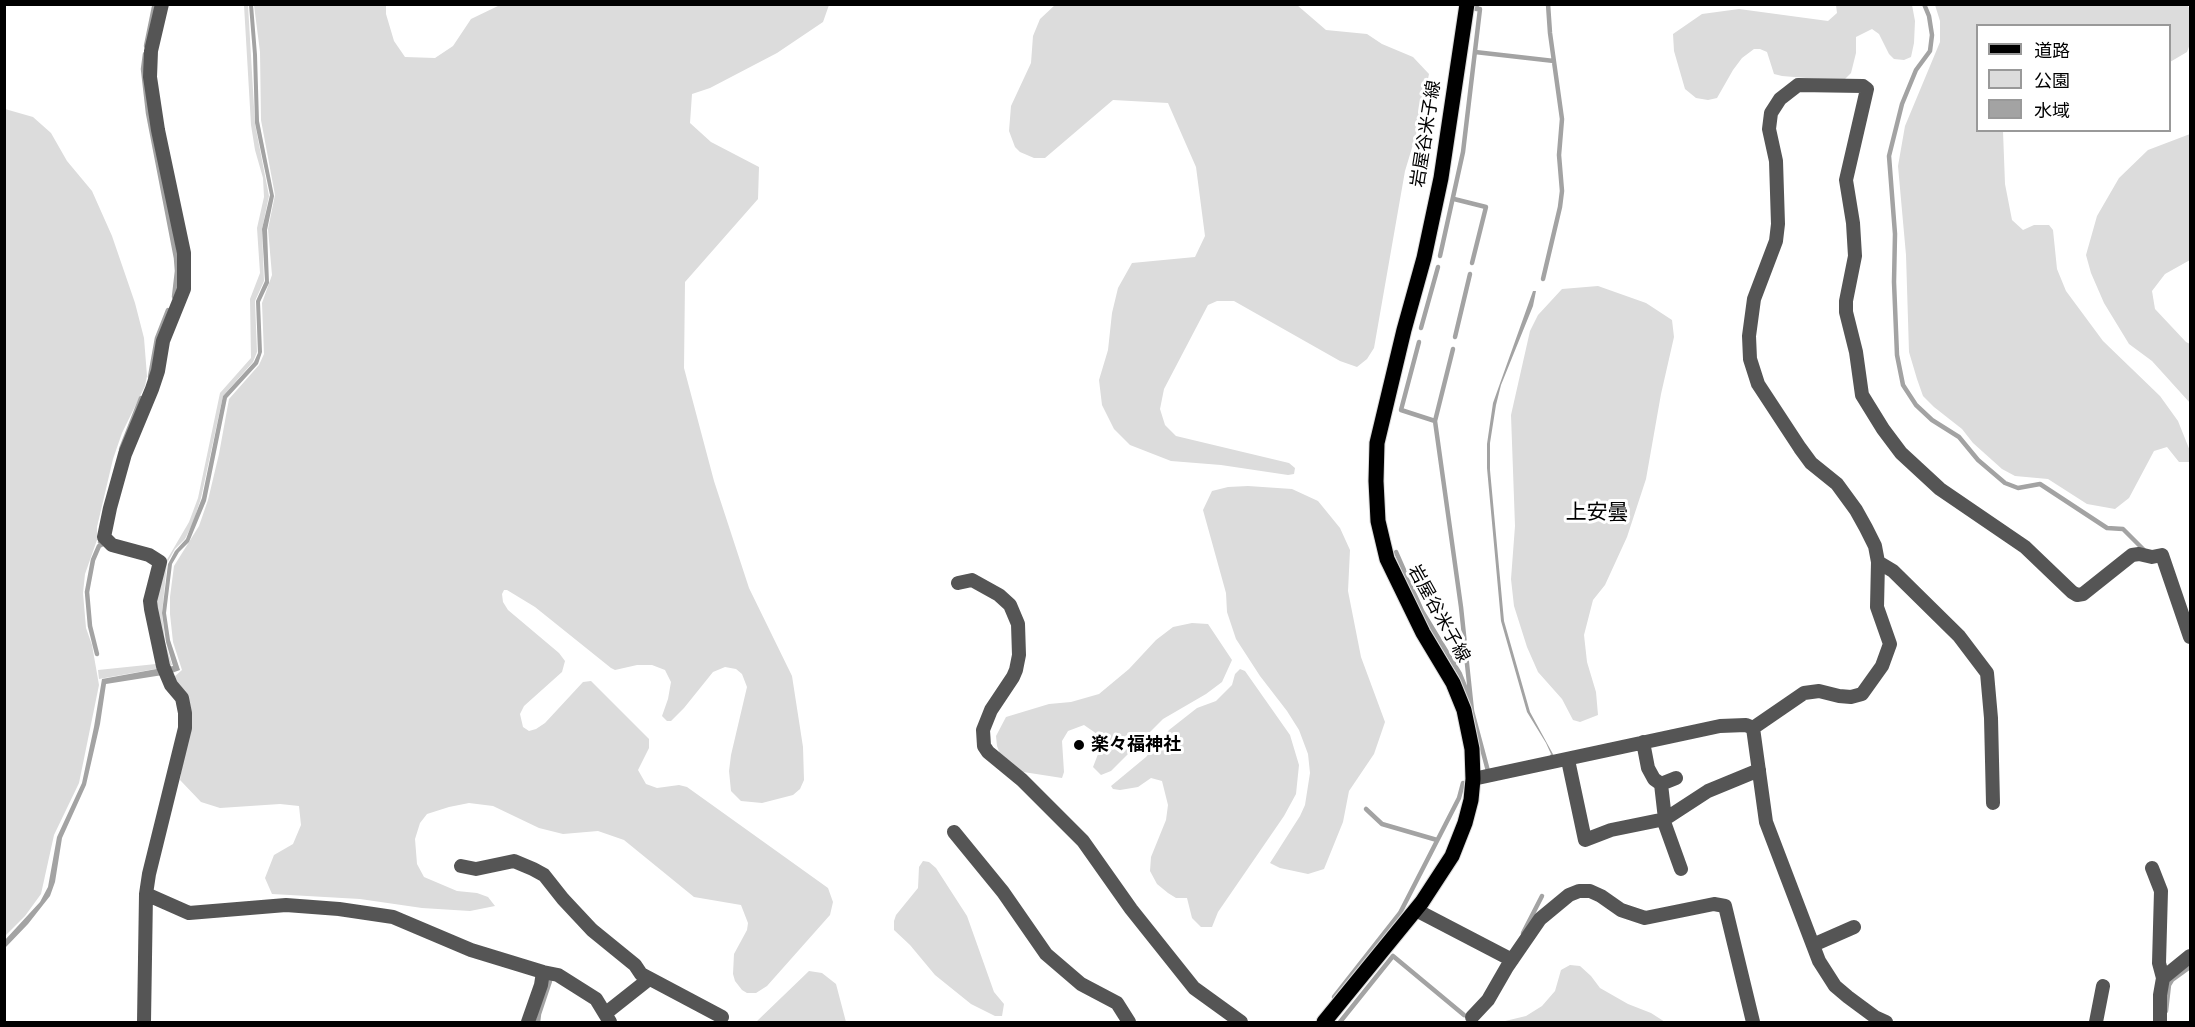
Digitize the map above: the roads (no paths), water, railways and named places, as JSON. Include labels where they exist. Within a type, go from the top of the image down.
[{"type":"main road","name":"岩屋谷米子線","points":[[1324,1023],[1416,910],[1452,856],[1471,800],[1472,749],[1464,710],[1454,683],[1423,633],[1387,559],[1378,521],[1376,481],[1377,443],[1428,241],[1441,178],[1467,4]]},
{"type":"street","points":[[144,1023],[146,894],[185,728],[185,706],[165,672],[150,601],[160,562],[150,555],[112,544],[104,537],[125,454],[152,389],[158,371],[163,341],[184,289],[184,253],[160,141],[150,77],[152,51],[162,4]]},
{"type":"street","points":[[1753,728],[1803,693],[1819,691],[1851,697],[1862,694],[1887,658],[1890,644],[1877,607],[1878,562],[1875,546],[1856,510],[1837,484],[1805,457],[1758,384],[1750,359],[1749,336],[1754,299],[1776,241],[1778,224],[1776,161],[1769,129],[1771,113],[1780,99],[1798,85],[1863,86],[1866,89],[1846,180],[1853,223],[1855,256],[1846,312],[1856,352],[1862,395],[1883,429],[1901,453],[1940,489],[2025,547],[2077,595],[2083,594],[2132,555],[2139,554],[2152,558],[2162,555],[2190,637]]},
{"type":"street","points":[[1878,562],[1893,571],[1959,636],[1987,673],[1994,803]]},
{"type":"street","points":[[958,583],[963,580],[972,580],[999,595],[1010,605],[1018,624],[1020,645],[1016,670],[991,710],[983,730],[984,746],[987,752],[1022,780],[1083,841],[1131,909],[1194,988],[1240,1023]]},
{"type":"street","points":[[1473,779],[1720,726],[1746,725],[1753,728]]},
{"type":"street","points":[[1753,728],[1766,822],[1819,961],[1835,986],[1886,1023]]},
{"type":"street","points":[[1643,742],[1648,768],[1654,779],[1661,784],[1664,819],[1681,869]]},
{"type":"street","points":[[1568,760],[1585,840],[1611,830],[1664,819],[1708,790],[1759,770]]},
{"type":"street","points":[[1661,784],[1676,778]]},
{"type":"street","points":[[954,832],[1003,892],[1046,954],[1081,984],[1117,1003],[1129,1023]]},
{"type":"street","points":[[461,867],[476,869],[514,861],[539,872],[592,930],[634,965],[641,974],[722,1017]]},
{"type":"street","points":[[2152,868],[2161,891],[2159,963],[2163,978],[2160,995],[2160,1023]]},
{"type":"street","points":[[1472,1017],[1488,1000],[1540,919],[1569,895],[1579,891],[1590,891],[1621,910],[1645,918],[1714,904],[1725,906],[1753,1023]]},
{"type":"street","points":[[146,894],[189,913],[286,905],[339,909],[393,917],[471,950],[558,975],[596,999],[608,1018],[649,979]]},
{"type":"street","points":[[1416,910],[1512,960]]},
{"type":"street","points":[[1813,945],[1854,927]]},
{"type":"street","points":[[2163,978],[2190,956]]},
{"type":"street","points":[[528,1023],[543,972]]},
{"type":"street","points":[[2096,1023],[2103,986]]},
{"type":"water","points":[[249,5],[253,5],[259,121],[274,196],[267,230],[269,283],[260,302],[262,352],[258,364],[227,398],[206,501],[189,542],[172,564],[166,613],[170,640],[180,670],[169,674],[106,684],[100,724],[86,785],[62,838],[55,882],[50,896],[5,948],[5,940],[40,902],[48,887],[57,837],[82,783],[102,679],[173,666],[166,642],[162,613],[168,564],[175,551],[186,539],[202,498],[223,396],[254,362],[258,353],[256,301],[265,281],[262,229],[270,195],[255,123]]},
{"type":"water","points":[[1533,291],[1536,291],[1533,306],[1501,385],[1496,405],[1490,443],[1490,470],[1504,621],[1530,712],[1554,756],[1549,757],[1551,754],[1546,743],[1527,712],[1501,621],[1487,468],[1487,444],[1493,403]]},
{"type":"waterway","points":[[1440,256],[1463,152],[1480,9],[1476,9],[1477,4]]},
{"type":"waterway","points":[[1543,279],[1562,191],[1559,155],[1562,119],[1548,4]]},
{"type":"waterway","points":[[1924,4],[1929,16],[1932,35],[1930,51],[1916,70],[1902,104],[1889,156],[1895,234],[1897,355],[1903,385],[1916,405],[1932,420],[1959,437],[1978,460],[2005,483],[2018,488],[2040,484],[2107,528],[2123,529],[2144,550]]},
{"type":"waterway","points":[[146,46],[154,7]]},
{"type":"waterway","points":[[1475,52],[1554,61]]},
{"type":"waterway","points":[[145,54],[143,69],[148,113],[176,258],[174,297]]},
{"type":"waterway","points":[[1454,199],[1486,207],[1472,263]]},
{"type":"waterway","points":[[1421,328],[1438,267]]},
{"type":"waterway","points":[[1455,337],[1470,274]]},
{"type":"waterway","points":[[150,377],[157,338],[168,310]]},
{"type":"waterway","points":[[1419,342],[1401,410],[1435,421]]},
{"type":"waterway","points":[[1453,349],[1435,421],[1461,607],[1472,711],[1488,771]]},
{"type":"waterway","points":[[121,449],[141,398]]},
{"type":"waterway","points":[[97,654],[90,626],[87,592],[93,560],[99,546],[103,544],[100,542]]},
{"type":"waterway","points":[[1396,552],[1422,611],[1460,674],[1470,699]]},
{"type":"waterway","points":[[1334,997],[1400,913],[1459,798],[1463,783]]},
{"type":"waterway","points":[[1366,809],[1382,824],[1437,840]]},
{"type":"waterway","points":[[1523,933],[1542,896]]},
{"type":"waterway","points":[[1340,1022],[1393,956],[1464,1015]]},
{"type":"waterway","points":[[2166,1011],[2169,985],[2172,980],[2190,967]]},
{"type":"waterway","points":[[538,1022],[550,981]]},
{"type":"place","name":"楽々福神社","points":[[1079,745]]},
{"type":"district","name":"上安曇","points":[[1597,514]]}]
